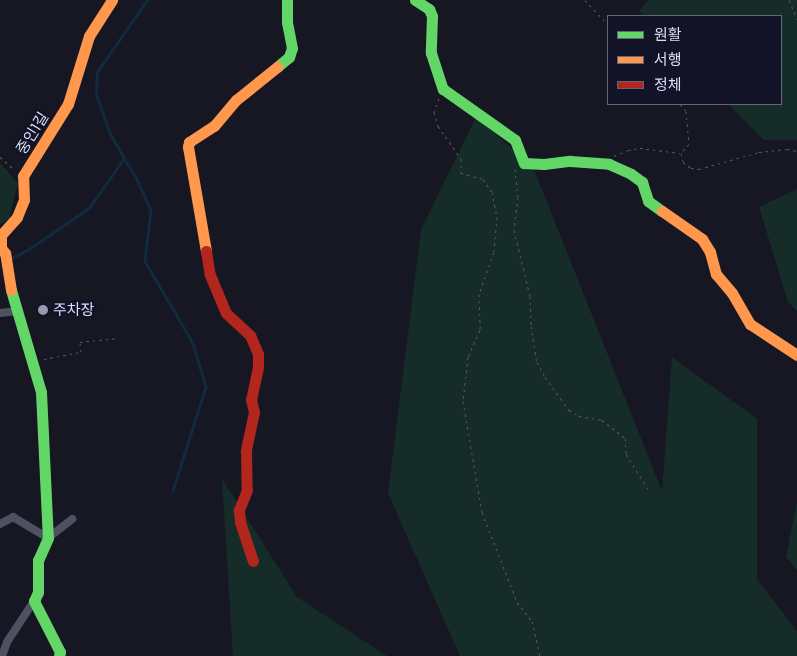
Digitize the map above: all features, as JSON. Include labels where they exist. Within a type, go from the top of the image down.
[{"type":"street","name":"중인1길","points":[[48,538],[41,392],[19,311],[11,290],[5,254],[1,248],[1,235],[17,217],[24,200],[23,176],[68,104],[89,36],[112,0]]},
{"type":"street","points":[[253,561],[240,522],[239,510],[247,490],[246,452],[254,412],[251,399],[256,380],[258,354],[250,335],[226,313],[210,275],[188,147],[189,142],[214,126],[236,100],[289,58],[292,48],[287,22],[288,0]]},
{"type":"street","points":[[415,0],[429,9],[432,16],[431,53],[443,89],[515,140],[524,163],[544,164],[570,161],[609,164],[631,174],[642,182],[648,201],[702,239],[710,252],[716,274],[732,293],[750,324],[771,340],[797,355]]},
{"type":"street","points":[[0,313],[19,311]]},
{"type":"street","points":[[0,524],[12,517],[48,538]]},
{"type":"street","points":[[2,656],[7,642],[38,592],[38,560],[48,538],[72,519]]},
{"type":"street","points":[[34,601],[43,615],[60,652],[59,656]]},
{"type":"path","points":[[585,0],[607,24]]},
{"type":"path","points":[[789,0],[797,19]]},
{"type":"path","points":[[443,89],[434,112],[438,126],[461,159],[461,172],[484,180],[492,192],[497,217],[494,252],[479,294],[480,330],[468,357],[463,401],[482,512],[517,602],[532,621],[540,656]]},
{"type":"path","points":[[681,105],[686,111],[689,144],[681,153]]},
{"type":"path","points":[[609,164],[614,155],[640,148],[681,153]]},
{"type":"path","points":[[681,153],[683,162],[691,168],[699,169],[766,151],[787,149],[797,151]]},
{"type":"path","points":[[0,157],[23,176]]},
{"type":"path","points":[[524,163],[514,169],[518,197],[514,230],[530,296],[531,326],[537,362],[545,377],[569,410],[579,416],[602,420],[625,438],[626,454],[648,489]]},
{"type":"path","points":[[33,362],[81,352],[80,342],[116,338]]},
{"type":"green space","points":[[649,0],[797,0],[797,140],[764,140],[729,105],[782,105],[782,15],[643,15],[639,11]]},
{"type":"green space","points":[[476,117],[533,167],[662,491],[672,357],[757,419],[757,579],[797,631],[797,656],[460,656],[388,493],[421,230]]},
{"type":"green space","points":[[0,163],[18,183],[9,219],[0,224]]},
{"type":"green space","points":[[797,189],[797,311],[788,302],[759,207]]},
{"type":"green space","points":[[222,479],[297,597],[387,656],[233,656]]},
{"type":"green space","points":[[797,502],[797,570],[786,557]]},
{"type":"waterway","points":[[10,259],[29,249],[89,208],[124,158],[110,134],[96,95],[97,72],[147,0]]},
{"type":"waterway","points":[[124,158],[137,179],[151,210],[145,261],[193,343],[206,387],[173,491]]},
{"type":"traffic: fast","points":[[277,67],[289,57],[292,48],[287,22],[287,0]]},
{"type":"traffic: fast","points":[[415,0],[429,9],[432,16],[431,53],[443,89],[515,140],[524,163],[544,164],[570,161],[609,164],[631,174],[642,182],[648,201],[662,211]]},
{"type":"traffic: fast","points":[[11,290],[41,392],[48,538],[38,560],[38,592],[34,601],[60,652],[59,656]]},
{"type":"traffic: slow","points":[[11,290],[5,253],[1,248],[1,235],[17,217],[24,200],[23,176],[68,104],[89,36],[112,0]]},
{"type":"traffic: slow","points":[[206,251],[188,147],[189,142],[214,126],[236,100],[277,67]]},
{"type":"traffic: slow","points":[[662,211],[702,239],[710,252],[716,274],[732,293],[750,324],[797,355]]},
{"type":"traffic: jam","points":[[206,251],[210,275],[226,313],[250,335],[258,354],[258,367],[251,399],[254,412],[246,451],[247,490],[239,510],[240,522],[253,561]]},
{"type":"place","name":"주차장","points":[[43,310]]}]
